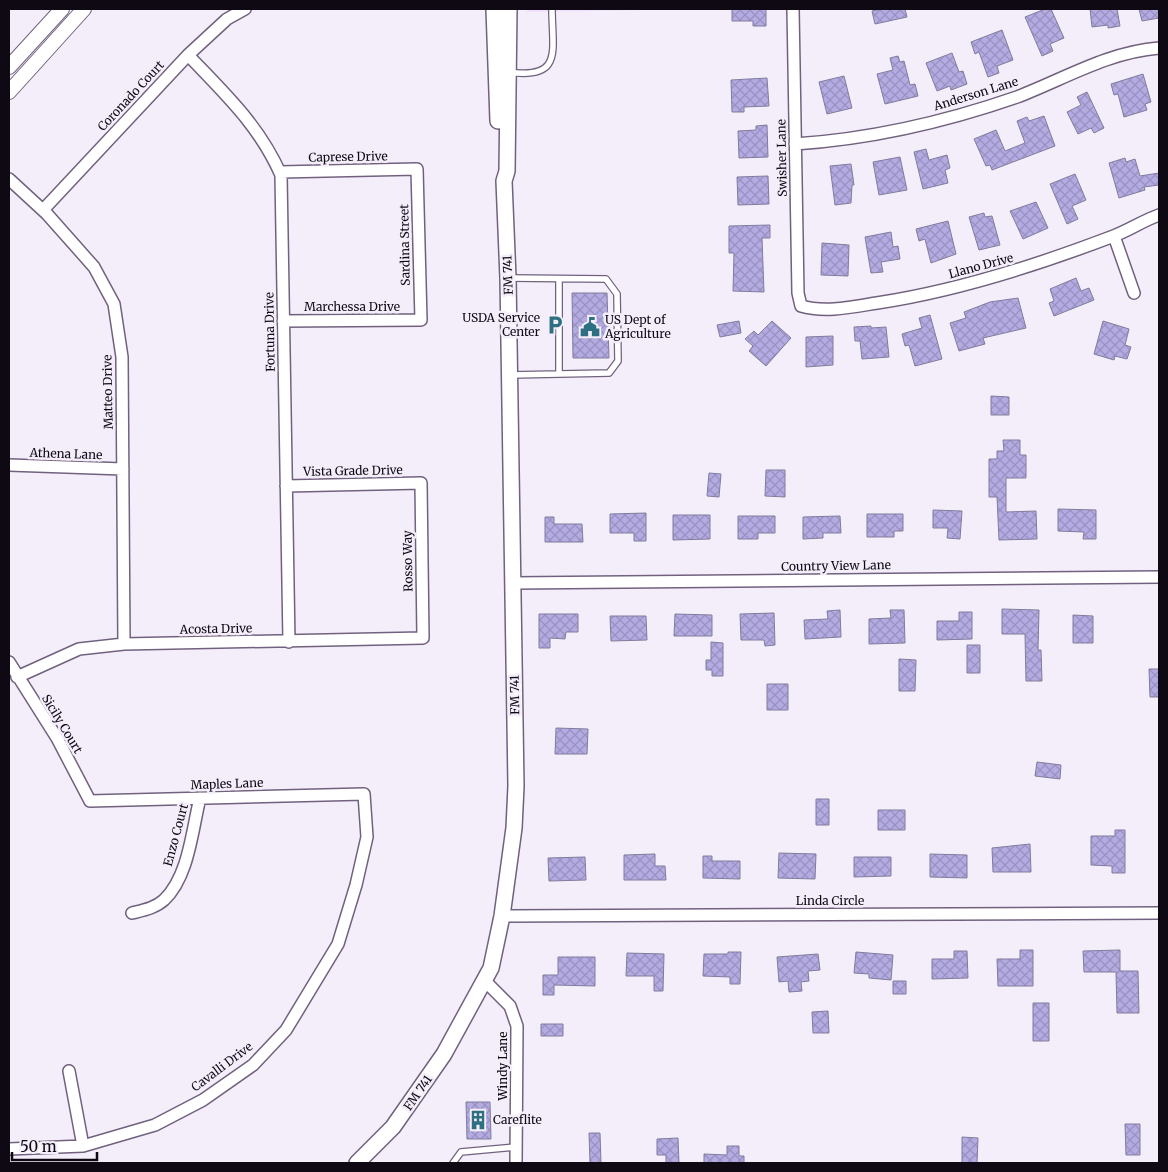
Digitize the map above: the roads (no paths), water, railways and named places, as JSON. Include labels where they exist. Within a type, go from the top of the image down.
[{"type":"main road","name":"FM 741","points":[[357,1163],[394,1126],[414,1099],[444,1054],[492,968],[502,916],[514,828],[516,786],[508,278],[494,9]]},
{"type":"main road","name":"FM 741","points":[[504,182],[507,172],[509,9]]},
{"type":"street","points":[[9,67],[62,9]]},
{"type":"street","points":[[9,92],[84,9]]},
{"type":"street","name":"Coronado Court","points":[[43,210],[188,55],[226,19],[245,9]]},
{"type":"street","name":"Swisher Lane","points":[[792,9],[798,293],[802,306]]},
{"type":"street","name":"Anderson Lane","points":[[795,144],[888,132],[957,116],[1020,95],[1110,58],[1159,48]]},
{"type":"street","name":"Fortuna Drive","points":[[188,55],[238,107],[268,145],[280,172],[289,642]]},
{"type":"street","name":"Caprese Drive","points":[[280,172],[417,169]]},
{"type":"street","name":"Sardina Street","points":[[417,169],[421,320]]},
{"type":"street","name":"Matteo Drive","points":[[9,179],[43,210],[94,268],[114,304],[122,357],[124,644]]},
{"type":"street","name":"Llano Drive","points":[[802,306],[816,310],[907,299],[1017,270],[1114,236],[1159,215]]},
{"type":"street","points":[[1114,236],[1134,293]]},
{"type":"street","name":"Marchessa Drive","points":[[283,321],[421,320]]},
{"type":"street","name":"Athena Lane","points":[[9,465],[123,470]]},
{"type":"street","name":"Vista Grade Drive","points":[[286,486],[421,483]]},
{"type":"street","name":"Rosso Way","points":[[421,483],[423,638]]},
{"type":"street","name":"Country View Lane","points":[[513,583],[1159,577]]},
{"type":"street","name":"Acosta Drive","points":[[17,677],[79,649],[124,644],[423,638]]},
{"type":"street","name":"Sicily Court","points":[[9,662],[56,738],[90,801]]},
{"type":"street","name":"Maples Lane","points":[[90,801],[364,794]]},
{"type":"street","name":"Cavalli Drive","points":[[9,1149],[83,1146],[155,1125],[203,1100],[253,1065],[286,1030],[338,944],[356,885],[367,837],[364,794]]},
{"type":"street","name":"Enzo Court","points":[[132,913],[150,909],[164,900],[175,886],[184,865],[200,798]]},
{"type":"street","name":"Linda Circle","points":[[502,916],[1159,913]]},
{"type":"street","name":"Windy Lane","points":[[485,981],[510,1006],[517,1026],[516,1163]]},
{"type":"street","points":[[69,1072],[83,1146]]},
{"type":"lane","points":[[508,72],[536,74],[549,64],[552,59],[552,9]]},
{"type":"lane","points":[[508,278],[606,279],[617,294],[618,362],[609,373],[510,375]]},
{"type":"lane","points":[[558,374],[559,280]]},
{"type":"lane","points":[[453,1163],[461,1152],[516,1147]]},
{"type":"place","name":"USDA Service Center","points":[[555,325]]},
{"type":"place","name":"US Dept of Agriculture","points":[[590,327]]},
{"type":"place","name":"Careflite","points":[[478,1120]]}]
